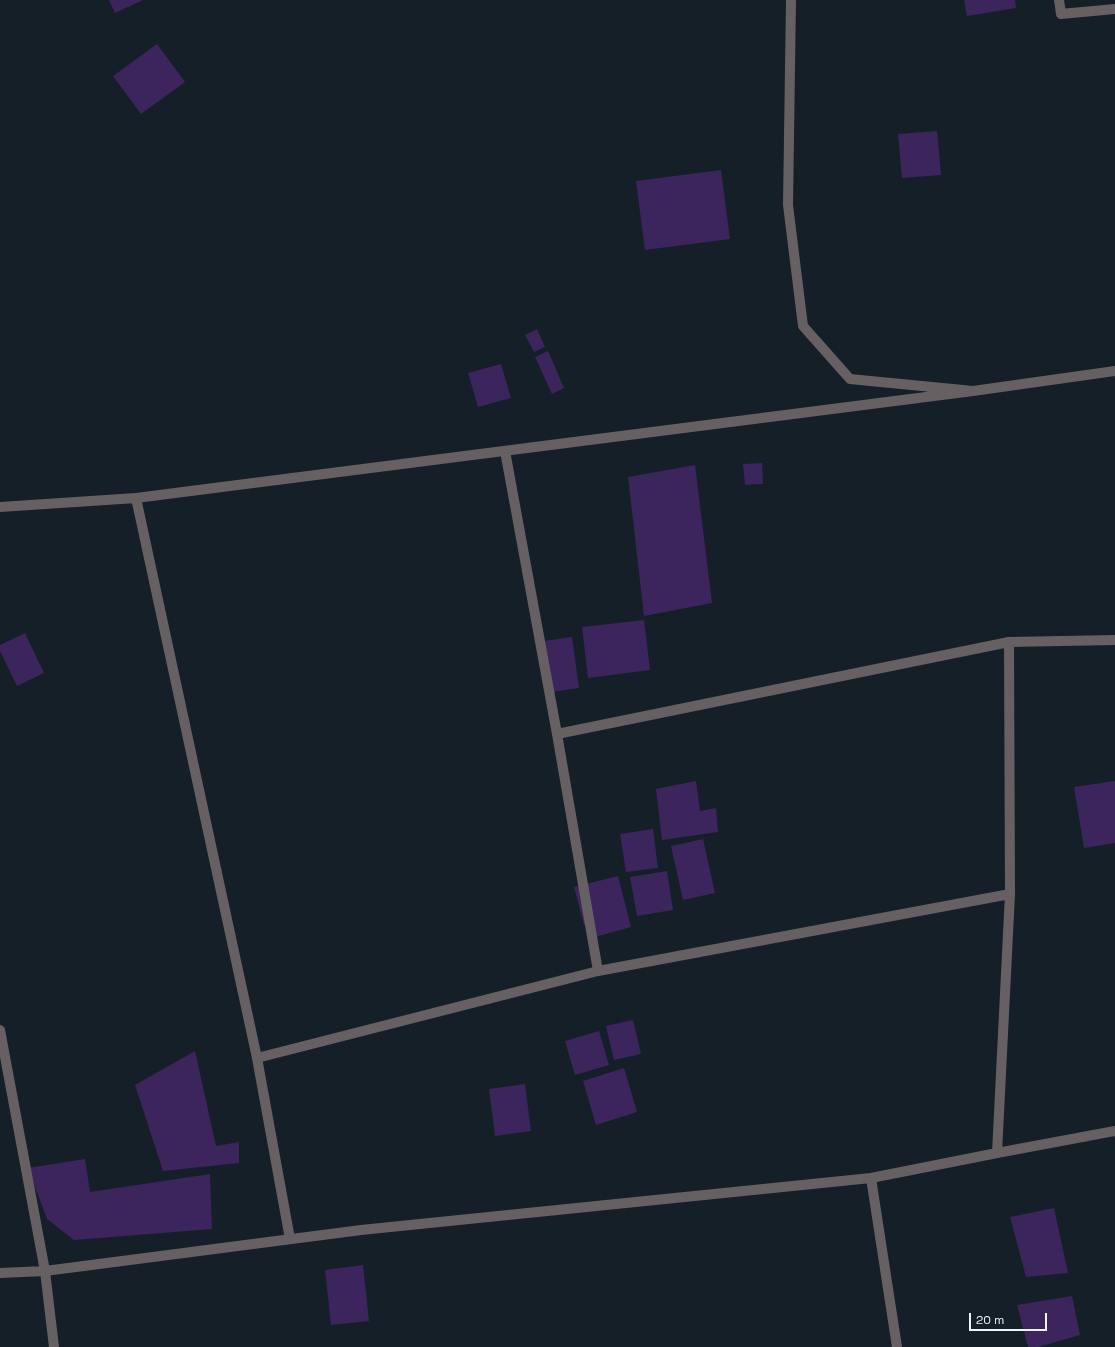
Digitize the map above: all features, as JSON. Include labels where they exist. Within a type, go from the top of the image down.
[{"type":"street","points":[[791,0],[788,205],[803,326],[850,379],[973,391]]},
{"type":"street","points":[[1059,0],[1061,14],[1115,9]]},
{"type":"street","points":[[0,507],[136,498],[973,391],[1115,371]]},
{"type":"street","points":[[506,451],[598,971]]},
{"type":"street","points":[[136,498],[257,1058],[290,1239]]},
{"type":"street","points":[[557,734],[1009,642],[1115,640]]},
{"type":"street","points":[[997,1153],[1010,894],[1009,642]]},
{"type":"street","points":[[257,1058],[598,971],[1010,894]]},
{"type":"street","points":[[0,1030],[44,1271],[54,1347]]},
{"type":"street","points":[[0,1273],[44,1271],[361,1230],[871,1178],[1115,1131]]},
{"type":"street","points":[[871,1178],[897,1347]]},
{"type":"building","points":[[109,0],[143,0],[115,13]]},
{"type":"building","points":[[964,0],[1015,0],[1016,8],[967,16]]},
{"type":"building","points":[[157,44],[185,82],[141,114],[113,76]]},
{"type":"building","points":[[937,131],[941,175],[902,178],[898,134]]},
{"type":"building","points":[[721,170],[730,239],[645,250],[636,181]]},
{"type":"building","points":[[537,329],[545,347],[534,352],[525,335]]},
{"type":"building","points":[[548,351],[564,388],[552,394],[535,357]]},
{"type":"building","points":[[501,364],[511,398],[478,407],[468,373]]},
{"type":"building","points":[[762,463],[763,484],[745,485],[743,464]]},
{"type":"building","points":[[695,465],[712,603],[644,616],[628,477]]},
{"type":"building","points":[[644,620],[650,670],[588,678],[582,627]]},
{"type":"building","points":[[25,633],[44,673],[17,686],[0,651],[0,645]]},
{"type":"building","points":[[572,637],[579,688],[551,692],[544,641]]},
{"type":"building","points":[[696,781],[700,811],[716,808],[718,832],[662,840],[656,789]]},
{"type":"building","points":[[1115,781],[1115,843],[1084,848],[1074,787]]},
{"type":"building","points":[[653,829],[658,868],[626,872],[620,834]]},
{"type":"building","points":[[703,839],[715,893],[683,900],[671,846]]},
{"type":"building","points":[[667,871],[673,910],[637,916],[630,877]]},
{"type":"building","points":[[618,876],[631,927],[595,937],[592,923],[584,925],[574,887]]},
{"type":"building","points":[[633,1020],[641,1054],[614,1060],[606,1026]]},
{"type":"building","points":[[599,1031],[609,1065],[575,1075],[565,1041]]},
{"type":"building","points":[[195,1051],[216,1146],[239,1142],[239,1163],[163,1171],[135,1085]]},
{"type":"building","points":[[624,1068],[637,1112],[596,1125],[583,1081]]},
{"type":"building","points":[[525,1084],[531,1131],[495,1136],[489,1089]]},
{"type":"building","points":[[85,1159],[90,1192],[210,1174],[212,1229],[74,1240],[47,1219],[28,1168]]},
{"type":"building","points":[[1054,1208],[1068,1273],[1026,1277],[1010,1217]]},
{"type":"building","points":[[363,1265],[369,1321],[331,1325],[325,1270]]},
{"type":"building","points":[[1072,1296],[1080,1335],[1038,1347],[1028,1347],[1017,1305]]}]
